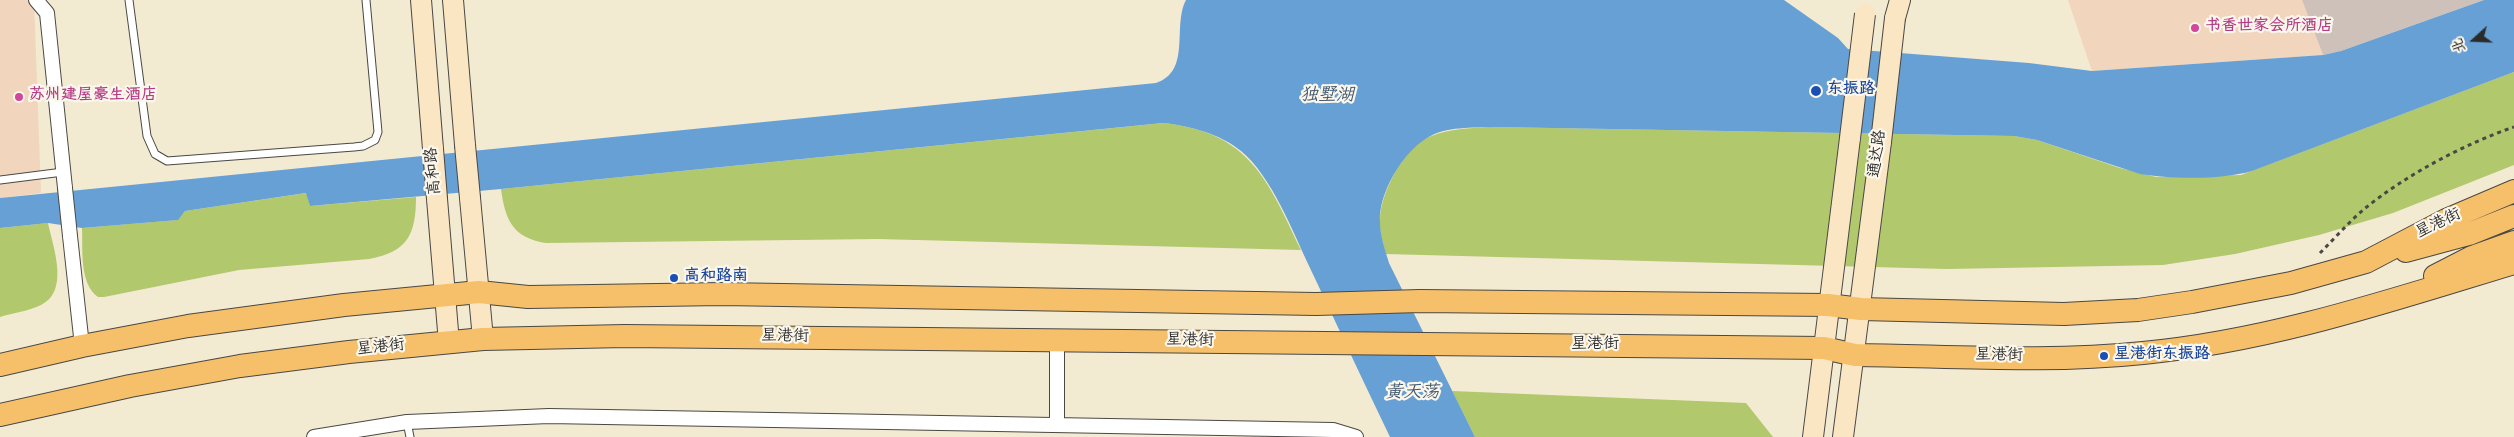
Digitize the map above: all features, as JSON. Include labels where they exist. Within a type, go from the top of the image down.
[{"type":"main road","name":"高和路","points":[[421,0],[449,343]]},
{"type":"main road","name":"高和路","points":[[453,0],[483,339]]},
{"type":"main road","name":"通达路","points":[[1828,305],[1866,7]]},
{"type":"main road","name":"通达路","points":[[1860,309],[1898,9]]},
{"type":"main road","name":"星港街","points":[[2366,262],[2446,220],[2514,191]]},
{"type":"main road","name":"星港街","points":[[0,365],[82,346],[232,320],[446,294],[478,292],[528,297],[752,294],[1316,304],[1420,301],[1828,305],[1860,309],[2064,314],[2138,310],[2192,302],[2291,283],[2469,234],[2514,216]]},
{"type":"main road","name":"星港街","points":[[2380,304],[2472,257],[2514,242]]},
{"type":"main road","name":"星港街","points":[[0,415],[92,393],[291,359],[483,339],[625,336],[1824,348],[1854,355],[2063,358],[2142,353],[2199,346],[2311,324],[2514,263]]},
{"type":"main road","points":[[1813,437],[1828,305]]},
{"type":"main road","points":[[1843,437],[1860,309]]},
{"type":"street","points":[[36,0],[47,13],[82,346]]},
{"type":"street","points":[[1057,340],[1065,429]]},
{"type":"street","points":[[314,437],[407,422],[500,416],[609,416],[1145,432],[1333,430],[1356,437]]},
{"type":"lane","points":[[129,0],[147,136],[155,154],[167,161],[354,148],[375,140],[378,132],[366,0]]},
{"type":"lane","points":[[0,180],[64,172]]},
{"type":"lane","points":[[407,422],[410,437]]},
{"type":"path","points":[[2316,257],[2362,211],[2400,182],[2495,133],[2514,127]]},
{"type":"shaded area","name":"苏州建屋豪生酒店","points":[[0,0],[34,0],[41,193],[0,198]]},
{"type":"shaded area","name":"书香世家会所酒店","points":[[2068,0],[2302,0],[2323,55],[2092,71]]},
{"type":"shaded area","points":[[2302,0],[2484,0],[2341,51],[2323,55]]},
{"type":"green space","points":[[2514,72],[2514,165],[2393,213],[2319,235],[2235,254],[2163,265],[1947,269],[1386,254],[1381,233],[1381,209],[1395,172],[1420,142],[1437,134],[1453,130],[1494,127],[2014,136],[2037,140],[2120,168],[2156,177],[2241,175]]},
{"type":"green space","points":[[1164,123],[1193,128],[1217,137],[1236,149],[1252,164],[1265,181],[1301,250],[878,239],[546,243],[526,237],[513,226],[505,210],[501,189]]},
{"type":"green space","points":[[307,193],[310,206],[416,197],[416,210],[411,231],[401,246],[393,252],[369,259],[239,270],[104,297],[98,297],[88,284],[83,265],[82,228],[177,220],[185,211]]},
{"type":"green space","points":[[48,223],[56,256],[57,279],[55,290],[50,298],[41,305],[0,317],[0,228]]},
{"type":"green space","points":[[1452,391],[1746,403],[1773,437],[1475,437]]},
{"type":"water","points":[[1186,0],[1784,0],[1838,38],[1848,49],[2029,63],[2092,71],[2323,55],[2341,51],[2484,0],[2514,0],[2514,72],[2252,171],[2211,177],[2181,178],[2140,174],[2037,140],[2014,136],[1494,127],[1460,128],[1434,134],[1418,144],[1409,153],[1394,175],[1383,199],[1380,211],[1381,232],[1389,263],[1475,437],[1390,437],[1289,222],[1262,175],[1252,162],[1233,145],[1214,135],[1174,124],[1163,123],[501,189],[310,206],[306,193],[185,211],[178,220],[82,228],[48,223],[0,228],[0,198],[1156,83],[1167,77],[1174,69],[1178,58],[1180,22]]},
{"type":"place","name":"书香世家会所酒店","points":[[2195,28]]},
{"type":"place","name":"东振路","points":[[1816,91]]},
{"type":"place","name":"苏州建屋豪生酒店","points":[[19,97]]},
{"type":"place","name":"高和路南","points":[[674,278]]},
{"type":"place","name":"星港街东振路","points":[[2104,356]]},
{"type":"water label","name":"独墅湖","points":[[1327,98]]},
{"type":"water label","name":"黄天荡","points":[[1412,395]]}]
